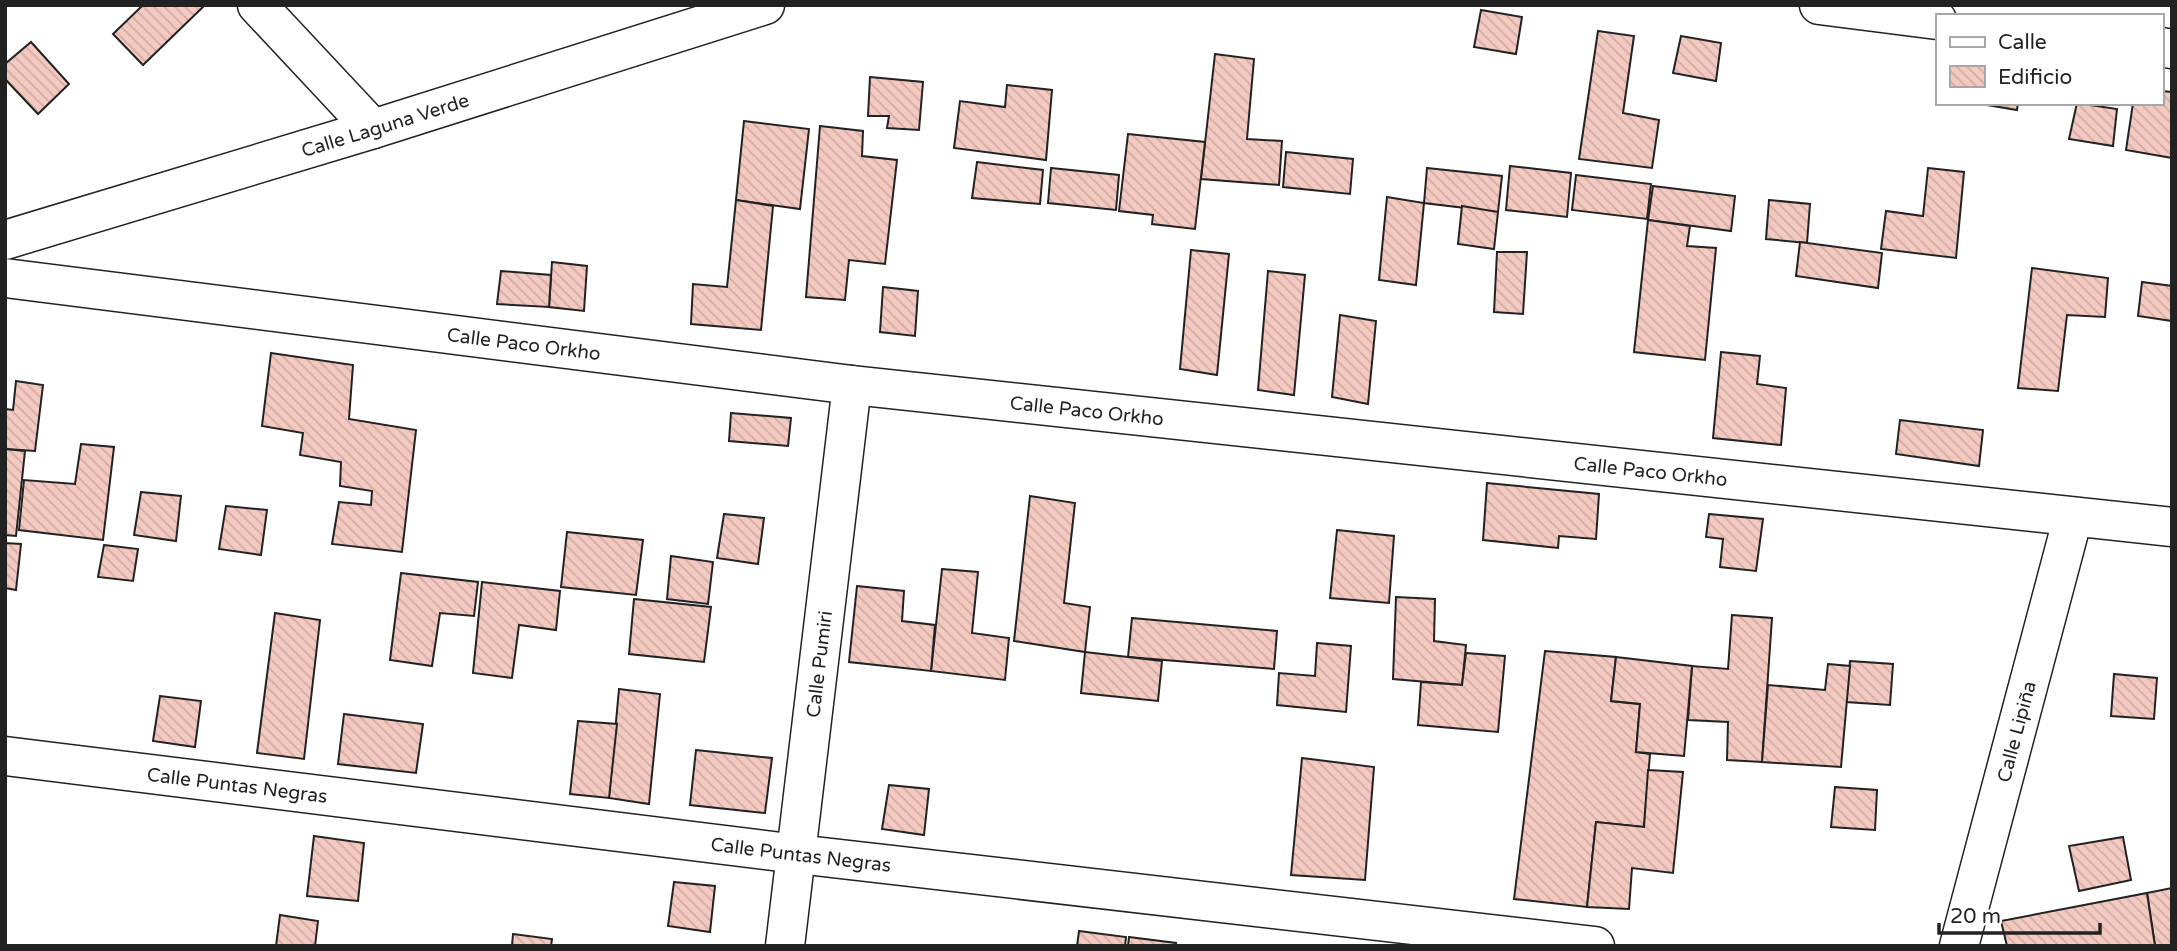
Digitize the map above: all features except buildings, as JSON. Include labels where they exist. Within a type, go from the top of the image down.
[{"type":"street","points":[[257,5],[373,129]]},
{"type":"street","name":"Calle Laguna Verde","points":[[5,240],[373,129],[765,5]]},
{"type":"street","points":[[1819,5],[1936,20]]},
{"type":"street","name":"Calle Paco Orkho","points":[[5,278],[852,385],[2172,527]]},
{"type":"street","name":"Calle Pumiri","points":[[785,946],[852,385]]},
{"type":"street","name":"Calle Lipiña","points":[[1959,946],[2073,517]]},
{"type":"street","name":"Calle Puntas Negras","points":[[5,756],[797,854],[1595,946]]}]
